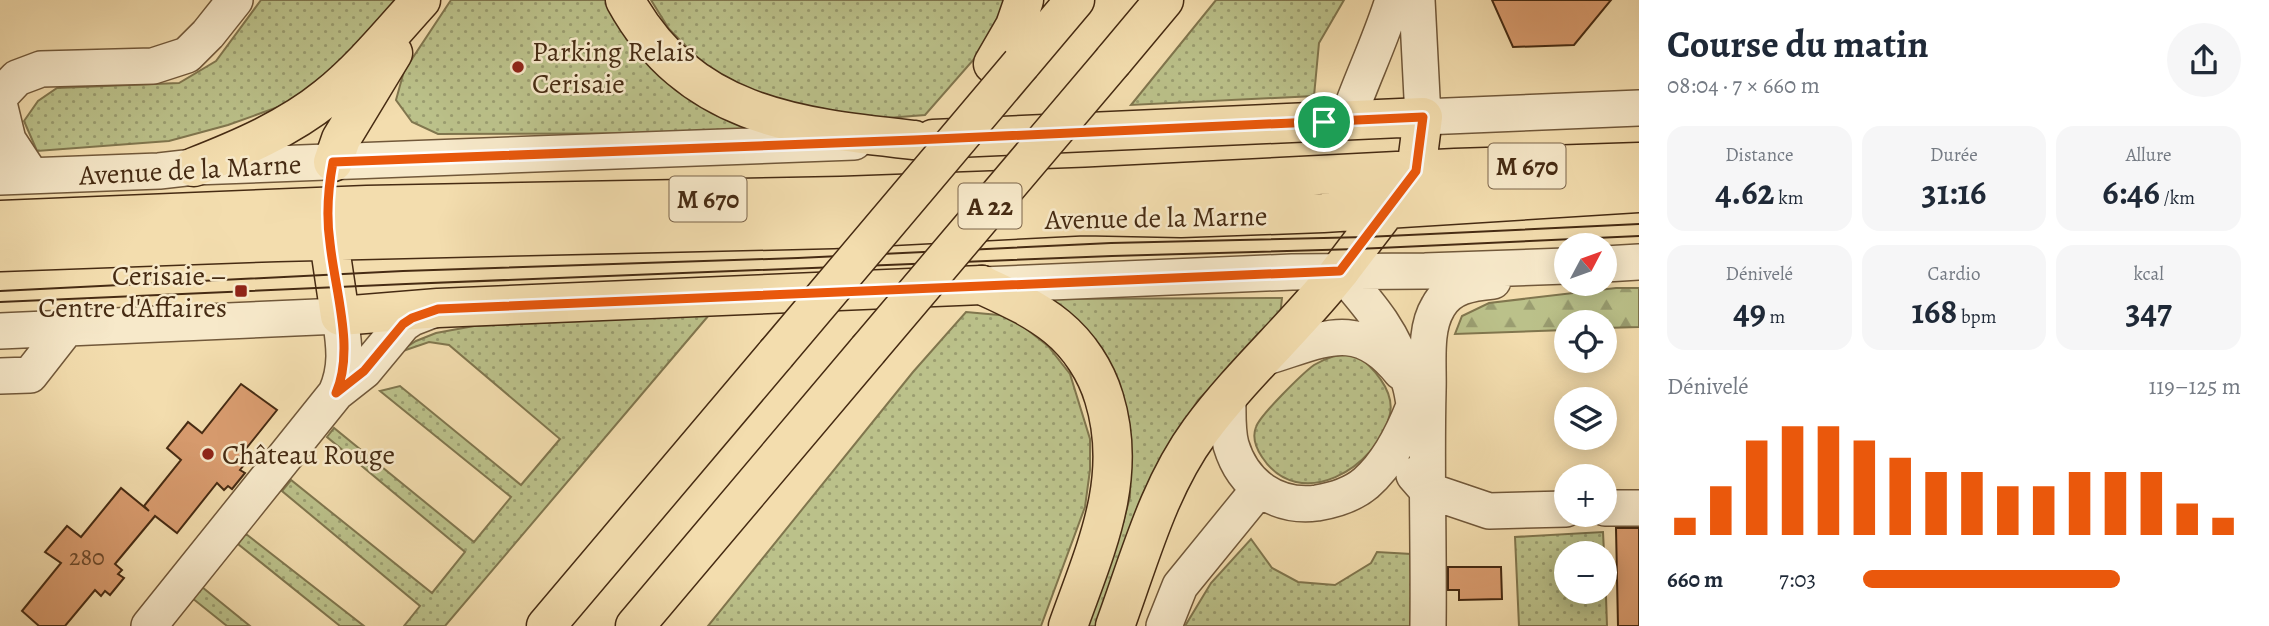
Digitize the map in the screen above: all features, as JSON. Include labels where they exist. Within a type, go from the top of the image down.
[{"type":"main road","points":[[340,316],[328,224],[333,162],[341,139],[423,0]]},
{"type":"main road","points":[[194,167],[260,138],[324,99],[355,71],[423,0]]},
{"type":"main road","points":[[625,0],[638,23],[660,51],[719,96],[754,112],[788,122],[841,132],[914,140]]},
{"type":"main road","points":[[1007,64],[1024,0]]},
{"type":"main road","points":[[546,626],[888,222],[1007,64],[1075,0]]},
{"type":"main road","name":"A 22","points":[[635,626],[1164,0]]},
{"type":"main road","points":[[1115,626],[1155,516],[1176,469],[1200,431],[1263,358],[1315,304],[1416,171],[1423,117]]},
{"type":"main road","name":"Avenue de la Marne","points":[[914,140],[1423,117]]},
{"type":"main road","name":"Avenue de la Marne","points":[[0,252],[328,224],[841,196],[1639,162]]},
{"type":"main road","name":"Avenue de la Marne","points":[[0,220],[833,229],[1084,216],[1181,218],[1386,211],[1639,193]]},
{"type":"main road","points":[[982,285],[1017,302],[1058,328],[1084,356],[1107,408],[1114,445],[1113,482],[1103,526],[1068,626]]},
{"type":"main road","name":"Avenue de la Marne","points":[[340,316],[438,309],[982,285]]},
{"type":"main road","points":[[669,626],[743,534],[786,469],[826,400]]},
{"type":"street","points":[[0,96],[16,78],[41,69],[153,66],[187,54],[208,34],[234,0]]},
{"type":"street","points":[[1347,121],[1393,0]]},
{"type":"street","points":[[1418,0],[1423,117]]},
{"type":"street","name":"Avenue de la Marne","points":[[1423,117],[1637,104]]},
{"type":"street","points":[[0,107],[16,176]]},
{"type":"street","name":"Avenue de la Marne","points":[[16,176],[914,140]]},
{"type":"street","points":[[1617,263],[1639,262]]},
{"type":"street","name":"Avenue de la Marne","points":[[982,285],[1340,271],[1554,266]]},
{"type":"street","points":[[1340,271],[1385,324],[1394,339],[1427,449]]},
{"type":"street","points":[[1428,626],[1429,339],[1434,315],[1439,303],[1459,287],[1472,283],[1554,276]]},
{"type":"street","points":[[149,626],[336,393],[364,371],[403,324],[438,309]]},
{"type":"street","points":[[336,393],[343,377],[345,361],[340,316]]},
{"type":"street","name":"Avenue de la Marne","points":[[0,331],[340,316]]},
{"type":"street","points":[[0,376],[30,374],[66,329]]},
{"type":"street","points":[[1263,358],[1323,340],[1352,337],[1364,340],[1384,353],[1412,394]]},
{"type":"street","points":[[1228,397],[1231,445],[1250,480],[1273,498],[1287,502],[1323,502],[1349,495],[1377,472],[1398,442],[1412,394]]},
{"type":"street","points":[[1377,472],[1405,470],[1427,490],[1489,511],[1554,509]]},
{"type":"street","points":[[1164,626],[1176,593],[1185,579],[1259,489]]},
{"type":"street","points":[[1617,508],[1639,508]]},
{"type":"green space","points":[[261,0],[395,0],[362,40],[306,97],[228,125],[169,141],[37,151],[24,121],[38,101],[57,88],[179,83],[216,61]]},
{"type":"green space","points":[[451,0],[615,0],[767,133],[438,134],[412,122],[396,100],[404,71]]},
{"type":"green space","points":[[651,0],[1005,0],[989,42],[925,115],[862,120],[747,95],[704,64],[669,29]]},
{"type":"green space","points":[[1216,0],[1344,0],[1319,43],[1314,96],[1131,105]]},
{"type":"green space","points":[[1617,288],[1639,288],[1639,327],[1617,328],[1617,310],[1554,310],[1554,330],[1455,334],[1462,316],[1489,303],[1554,295],[1617,296]]},
{"type":"green space","points":[[1282,298],[1280,316],[1198,400],[1160,461],[1099,626],[1085,626],[1130,497],[1131,443],[1126,408],[1043,299]]},
{"type":"green space","points":[[966,312],[1010,316],[1048,346],[1070,374],[1090,439],[1090,470],[1085,507],[1041,626],[708,626],[913,372]]},
{"type":"green space","points":[[709,315],[445,626],[404,626],[420,606],[282,491],[291,480],[432,593],[465,552],[327,437],[334,428],[474,542],[511,497],[380,391],[400,386],[521,485],[560,439],[449,345],[429,342],[397,353],[436,333],[474,326]]},
{"type":"green space","points":[[1354,353],[1381,379],[1389,396],[1390,414],[1383,434],[1370,452],[1335,477],[1316,483],[1296,482],[1278,474],[1256,446],[1254,435],[1259,421],[1282,394],[1314,365],[1334,356]]},
{"type":"green space","points":[[1603,532],[1603,541],[1554,541],[1554,604],[1606,604],[1607,626],[1519,626],[1515,537]]},
{"type":"green space","points":[[246,534],[364,626],[340,626],[238,544]]},
{"type":"green space","points":[[1251,539],[1272,568],[1298,582],[1335,585],[1371,563],[1377,552],[1411,554],[1414,626],[1185,626],[1211,583]]},
{"type":"green space","points":[[202,587],[250,626],[227,626],[192,598]]},
{"type":"building","points":[[1492,0],[1611,0],[1574,45],[1513,47]]},
{"type":"building","points":[[241,384],[277,410],[237,460],[244,465],[240,470],[245,473],[232,489],[228,486],[224,490],[217,483],[177,533],[155,516],[115,564],[122,570],[118,574],[124,578],[110,595],[105,591],[101,596],[95,590],[65,626],[39,626],[22,611],[61,563],[45,552],[67,526],[81,537],[121,488],[149,511],[144,506],[181,460],[167,448],[188,422],[202,433]]},
{"type":"building","points":[[1616,528],[1639,528],[1639,626],[1618,626]]},
{"type":"building","points":[[1448,567],[1501,567],[1502,599],[1459,600],[1459,590],[1448,590]]},
{"type":"tram line","points":[[0,291],[403,271],[798,258],[1111,243],[1366,237],[1639,224]]},
{"type":"tram line","points":[[0,302],[1639,236]]},
{"type":"place","name":"Parking Relais Cerisaie","points":[[518,67]]},
{"type":"place","name":"Cerisaie – Centre d'Affaires","points":[[241,291]]},
{"type":"place","name":"Château Rouge","points":[[208,454]]},
{"type":"route","points":[[1423,117],[1416,171],[1340,271],[438,309],[403,324],[364,371],[336,393],[343,377],[345,352],[329,241],[329,183],[333,162],[1324,122],[1423,117]]}]
